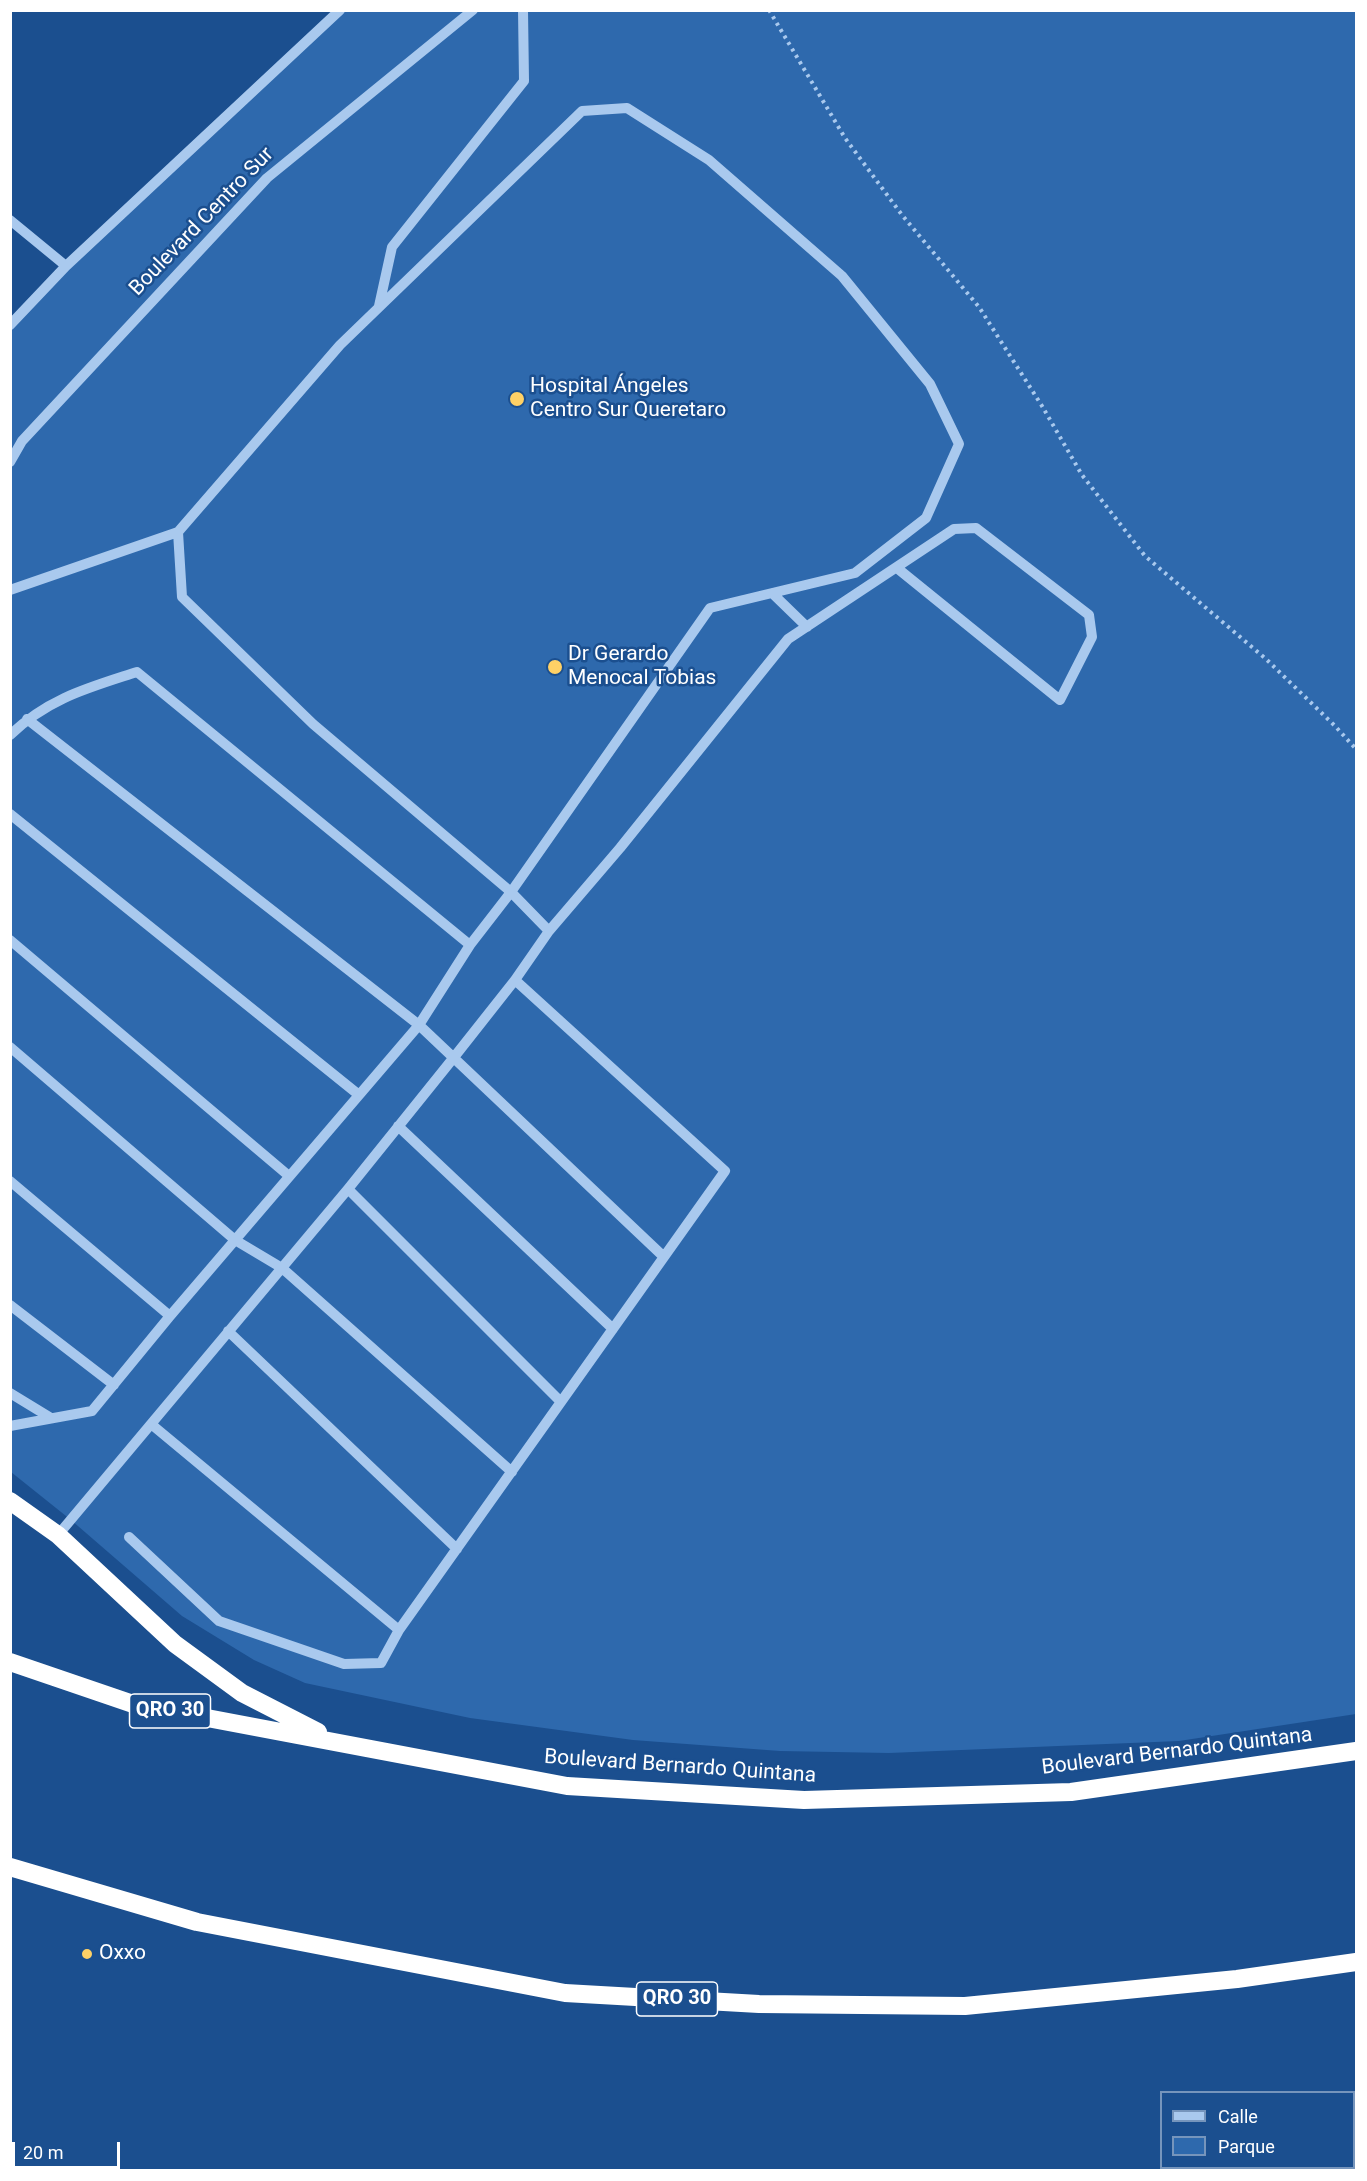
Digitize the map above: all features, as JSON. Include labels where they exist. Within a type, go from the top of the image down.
[{"type":"highway","points":[[10,1501],[58,1535],[175,1644],[242,1693],[335,1741]]},
{"type":"highway","name":"Boulevard Bernardo Quintana","points":[[10,1662],[133,1704],[567,1786],[804,1800],[1071,1792],[1356,1751]]},
{"type":"highway","name":"QRO 30","points":[[10,1867],[197,1922],[565,1993],[759,2004],[965,2006],[1237,1979],[1356,1962]]},
{"type":"street","points":[[12,319],[340,10]]},
{"type":"street","name":"Boulevard Centro Sur","points":[[10,462],[22,441],[267,178],[473,10]]},
{"type":"street","points":[[379,306],[392,247],[524,81],[523,10]]},
{"type":"street","points":[[10,590],[178,532],[340,345],[582,111],[627,108],[709,160],[842,276],[930,384],[959,444],[926,518],[855,573],[710,608],[511,892],[470,945],[419,1025],[170,1316],[92,1411],[10,1426]]},
{"type":"street","points":[[10,220],[66,266]]},
{"type":"street","points":[[58,1535],[348,1189],[515,980],[549,931],[620,848],[788,639],[954,529],[976,528],[1089,615],[1092,637],[1060,700],[897,568]]},
{"type":"street","points":[[178,532],[182,597],[313,724],[511,892],[549,931]]},
{"type":"street","points":[[772,593],[807,627]]},
{"type":"street","points":[[10,735],[27,719],[68,695],[137,672],[470,945]]},
{"type":"street","points":[[27,719],[419,1025],[455,1056],[664,1257]]},
{"type":"street","points":[[10,814],[359,1095]]},
{"type":"street","points":[[10,940],[289,1176]]},
{"type":"street","points":[[129,1537],[219,1621],[344,1664],[381,1663],[399,1630],[725,1171],[515,980]]},
{"type":"street","points":[[10,1047],[235,1240],[282,1268],[512,1472]]},
{"type":"street","points":[[398,1126],[613,1329]]},
{"type":"street","points":[[10,1181],[170,1316]]},
{"type":"street","points":[[348,1189],[561,1402]]},
{"type":"street","points":[[10,1305],[114,1385]]},
{"type":"street","points":[[228,1331],[457,1549]]},
{"type":"street","points":[[10,1393],[51,1418]]},
{"type":"street","points":[[150,1424],[399,1630]]},
{"type":"path","points":[[769,10],[845,138],[902,215],[980,306],[1082,475],[1145,556],[1266,659],[1356,749]]},
{"type":"green space","points":[[340,11],[1356,11],[1356,1714],[1179,1741],[889,1753],[780,1751],[633,1740],[470,1718],[305,1683],[254,1660],[182,1616],[71,1520],[11,1472],[10,325]]},
{"type":"place","name":"Hospital Ángeles Centro Sur Queretaro","points":[[517,399]]},
{"type":"place","name":"Dr Gerardo Menocal Tobias","points":[[555,667]]},
{"type":"place","name":"Oxxo","points":[[87,1954]]}]
